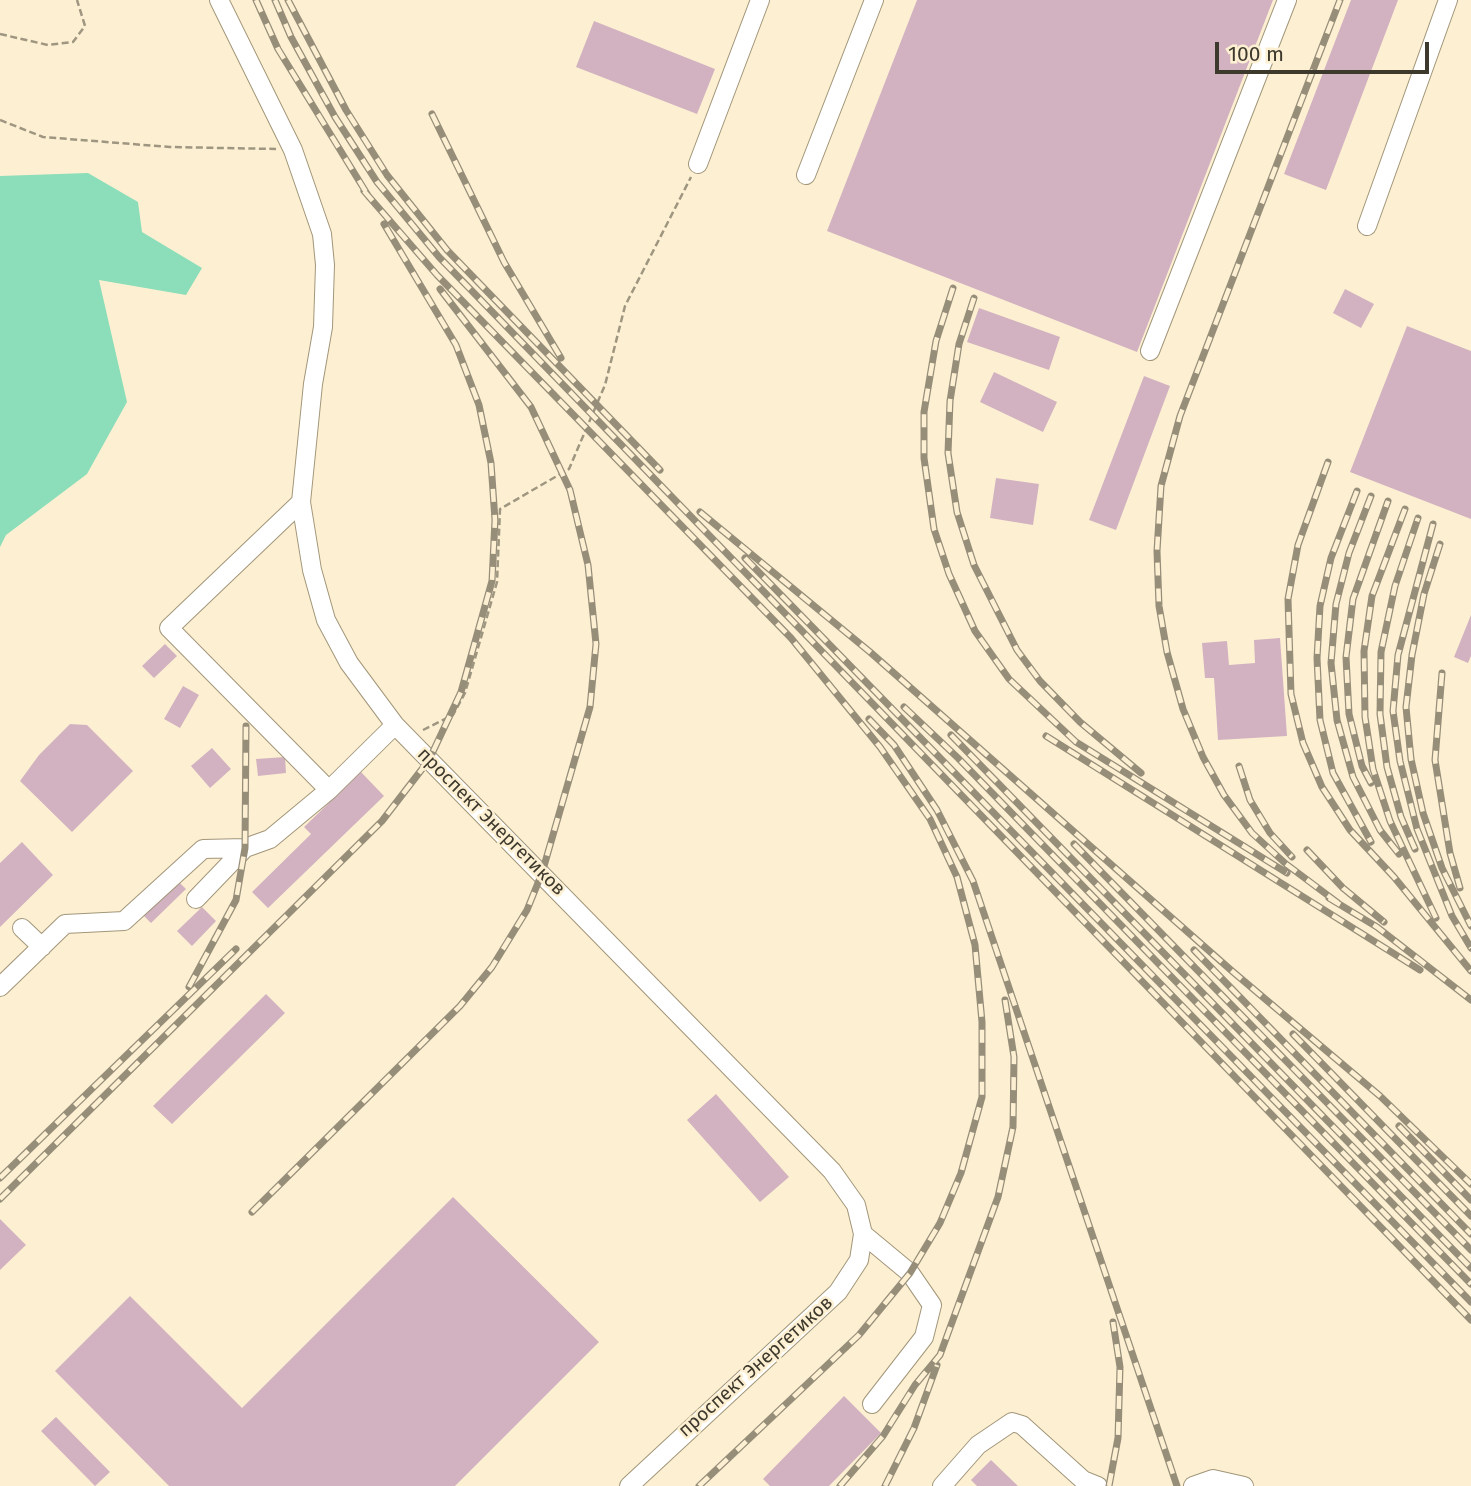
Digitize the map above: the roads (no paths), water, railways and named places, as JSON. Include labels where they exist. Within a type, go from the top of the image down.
[{"type":"street","name":"проспект Энергетиков","points":[[219,0],[293,150],[322,234],[325,265],[323,327],[313,384],[301,502],[312,570],[326,620],[349,663],[402,732],[832,1171],[856,1205],[863,1234],[859,1259],[838,1292],[629,1486]]},
{"type":"street","points":[[698,164],[760,0]]},
{"type":"street","points":[[806,175],[874,0]]},
{"type":"street","points":[[1150,351],[1287,0]]},
{"type":"street","points":[[1367,226],[1448,0]]},
{"type":"street","points":[[301,502],[169,628],[328,790]]},
{"type":"street","points":[[0,987],[65,924],[124,921],[202,849],[245,848],[270,839],[402,732]]},
{"type":"street","points":[[195,899],[245,848]]},
{"type":"street","points":[[22,928],[42,947]]},
{"type":"street","points":[[863,1234],[910,1273],[932,1305],[924,1337],[872,1404]]},
{"type":"street","points":[[942,1486],[978,1445],[1012,1422],[1022,1424],[1083,1480],[1098,1486]]},
{"type":"street","points":[[1193,1486],[1213,1479],[1244,1486]]},
{"type":"railway","points":[[256,0],[278,49],[369,197]]},
{"type":"railway","points":[[275,0],[291,37],[335,117],[377,182],[439,257],[1471,1320]]},
{"type":"railway","points":[[288,0],[346,110],[387,175],[447,250],[660,470]]},
{"type":"railway","points":[[1338,903],[1286,864],[1252,833],[1224,795],[1203,757],[1183,709],[1167,652],[1159,606],[1157,551],[1161,486],[1180,416],[1340,0]]},
{"type":"railway","points":[[432,114],[504,262],[561,358]]},
{"type":"railway","points":[[364,191],[437,275],[791,638],[880,747],[930,819],[957,877],[975,945],[982,1022],[982,1097],[961,1173],[940,1223],[910,1273],[859,1335],[699,1486]]},
{"type":"railway","points":[[0,1199],[382,821],[429,760],[461,692],[492,581],[495,520],[491,463],[479,405],[456,345],[384,224]]},
{"type":"railway","points":[[953,288],[936,341],[924,412],[924,458],[934,529],[949,574],[975,631],[1009,679],[1076,742],[1287,873]]},
{"type":"railway","points":[[252,1212],[460,1006],[492,967],[527,910],[542,873],[590,707],[596,644],[588,565],[570,490],[531,407],[440,289]]},
{"type":"railway","points":[[974,298],[959,344],[950,401],[948,453],[957,512],[974,565],[1017,650],[1040,681],[1080,722],[1141,773]]},
{"type":"railway","points":[[1328,462],[1298,545],[1288,599],[1291,694],[1303,743],[1322,787],[1350,830],[1394,877],[1471,971]]},
{"type":"railway","points":[[1357,491],[1331,558],[1320,606],[1317,658],[1320,720],[1333,773],[1371,842]]},
{"type":"railway","points":[[1371,496],[1349,553],[1336,604],[1331,663],[1337,720],[1353,777],[1380,830],[1399,854]]},
{"type":"railway","points":[[1371,783],[1362,766],[1349,714],[1346,657],[1353,599],[1388,501]]},
{"type":"railway","points":[[1405,509],[1372,596],[1364,651],[1365,717],[1373,769],[1390,821],[1436,918]]},
{"type":"railway","points":[[700,512],[870,652],[1232,971],[1380,1096],[1471,1184]]},
{"type":"railway","points":[[1415,849],[1401,817],[1387,767],[1380,714],[1381,652],[1395,586],[1418,518]]},
{"type":"railway","points":[[1433,524],[1398,655],[1393,711],[1400,761],[1417,829],[1452,916],[1471,948]]},
{"type":"railway","points":[[1440,544],[1424,594],[1412,655],[1406,707],[1411,759],[1423,813],[1442,868],[1471,926]]},
{"type":"railway","points":[[745,558],[1471,1302]]},
{"type":"railway","points":[[1442,673],[1435,760],[1450,853],[1460,888]]},
{"type":"railway","points":[[904,707],[958,758],[1471,1284]]},
{"type":"railway","points":[[869,719],[894,745],[937,810],[973,881],[1177,1486]]},
{"type":"railway","points":[[189,987],[236,900],[245,848],[246,726]]},
{"type":"railway","points":[[951,735],[1471,1268]]},
{"type":"railway","points":[[1046,736],[1420,970]]},
{"type":"railway","points":[[1239,766],[1250,800],[1270,833],[1292,857]]},
{"type":"railway","points":[[1074,844],[1471,1250]]},
{"type":"railway","points":[[1307,850],[1343,888],[1384,922]]},
{"type":"railway","points":[[1329,898],[1377,927],[1471,1000]]},
{"type":"railway","points":[[0,1178],[236,949]]},
{"type":"railway","points":[[1194,950],[1471,1234]]},
{"type":"railway","points":[[840,1486],[883,1436],[915,1385],[940,1355],[998,1197],[1013,1127],[1014,1057],[1005,1000]]},
{"type":"railway","points":[[1293,1034],[1471,1216]]},
{"type":"railway","points":[[1399,1126],[1471,1200]]},
{"type":"railway","points":[[1109,1486],[1118,1438],[1120,1367],[1113,1322]]},
{"type":"railway","points":[[885,1486],[914,1428],[937,1365]]}]
